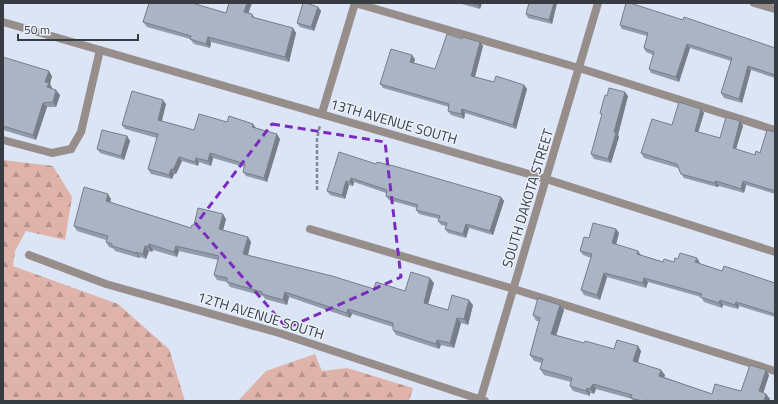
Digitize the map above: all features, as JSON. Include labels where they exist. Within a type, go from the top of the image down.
[{"type":"street","points":[[322,113],[355,3],[579,68],[775,130]]},
{"type":"street","name":"SOUTH DAKOTA STREET","points":[[482,400],[598,3]]},
{"type":"street","points":[[754,3],[775,9]]},
{"type":"street","name":"13TH AVENUE SOUTH","points":[[3,22],[322,113],[546,180],[775,252]]},
{"type":"street","points":[[3,140],[52,153],[71,149],[81,132],[100,50]]},
{"type":"street","points":[[310,229],[514,289],[775,371]]},
{"type":"street","name":"12TH AVENUE SOUTH","points":[[29,255],[106,284],[279,333],[482,400]]},
{"type":"path","points":[[317,190],[317,139],[322,113]]},
{"type":"highlighted area","points":[[272,124],[385,142],[401,277],[287,328],[196,224]]},
{"type":"green space","points":[[3,160],[53,166],[72,197],[65,240],[26,231],[15,251],[13,266],[118,304],[169,349],[185,401],[3,401]]},
{"type":"green space","points":[[315,354],[322,371],[347,368],[413,388],[409,401],[238,401],[266,371]]},
{"type":"building","points":[[149,3],[192,3],[226,13],[229,3],[247,3],[244,12],[252,14],[252,17],[293,28],[285,57],[208,37],[206,44],[190,39],[191,36],[143,22]]},
{"type":"building","points":[[303,3],[318,7],[311,27],[297,23]]},
{"type":"building","points":[[529,3],[554,3],[549,20],[526,14]]},
{"type":"building","points":[[626,3],[683,20],[684,17],[775,48],[775,75],[748,66],[739,99],[721,93],[732,58],[687,44],[676,77],[649,69],[654,52],[644,48],[648,33],[620,25]]},
{"type":"building","points":[[447,34],[462,39],[463,37],[480,42],[471,76],[494,82],[496,76],[524,85],[513,125],[462,109],[461,114],[448,111],[449,104],[380,84],[391,49],[412,55],[410,62],[435,69]]},
{"type":"building","points":[[3,57],[49,71],[45,82],[49,83],[47,87],[56,90],[53,102],[43,103],[33,135],[3,126]]},
{"type":"building","points":[[609,88],[625,92],[614,132],[616,133],[608,159],[591,154],[602,114],[600,113],[605,95],[607,96]]},
{"type":"building","points":[[132,91],[163,100],[158,120],[194,130],[199,114],[227,122],[229,116],[253,124],[252,127],[277,134],[264,178],[243,172],[245,164],[210,153],[208,161],[196,158],[195,162],[179,157],[169,175],[148,169],[158,134],[122,125]]},
{"type":"building","points":[[679,102],[701,109],[695,131],[720,138],[726,117],[740,121],[733,148],[755,155],[756,151],[760,153],[767,130],[775,132],[775,191],[743,181],[741,189],[716,181],[714,183],[681,174],[677,164],[641,153],[652,119],[672,125]]},
{"type":"building","points":[[102,130],[127,136],[121,156],[97,149]]},
{"type":"building","points":[[339,152],[376,164],[377,162],[394,166],[501,197],[490,231],[466,224],[463,234],[445,229],[447,223],[438,221],[440,216],[416,210],[418,205],[386,196],[387,190],[351,178],[350,182],[346,181],[342,195],[327,191]]},
{"type":"building","points":[[84,187],[108,194],[106,201],[191,228],[192,225],[194,225],[198,208],[223,214],[219,229],[248,237],[243,254],[332,276],[374,289],[376,282],[405,291],[411,272],[430,278],[424,303],[448,310],[452,295],[469,300],[464,319],[457,318],[450,343],[437,340],[436,344],[393,330],[393,323],[348,309],[347,313],[285,292],[283,300],[227,282],[227,278],[214,275],[219,256],[176,246],[174,252],[149,244],[148,247],[145,246],[143,254],[112,246],[112,244],[106,242],[108,236],[74,226]]},
{"type":"building","points":[[593,223],[616,229],[612,243],[638,251],[637,254],[663,262],[664,259],[674,262],[675,258],[678,259],[680,253],[697,258],[695,262],[722,271],[724,266],[775,283],[775,314],[736,302],[735,305],[720,300],[719,303],[700,297],[702,294],[644,278],[643,283],[604,273],[597,295],[581,290],[592,254],[580,251],[584,237],[589,238]]},
{"type":"building","points":[[538,298],[560,305],[551,334],[614,349],[617,340],[638,346],[633,361],[661,370],[659,376],[712,394],[715,384],[741,391],[750,365],[766,370],[759,391],[766,394],[764,401],[642,401],[631,398],[632,395],[593,384],[590,389],[587,388],[586,391],[570,386],[572,378],[540,369],[543,359],[530,355],[540,318],[533,315]]}]
